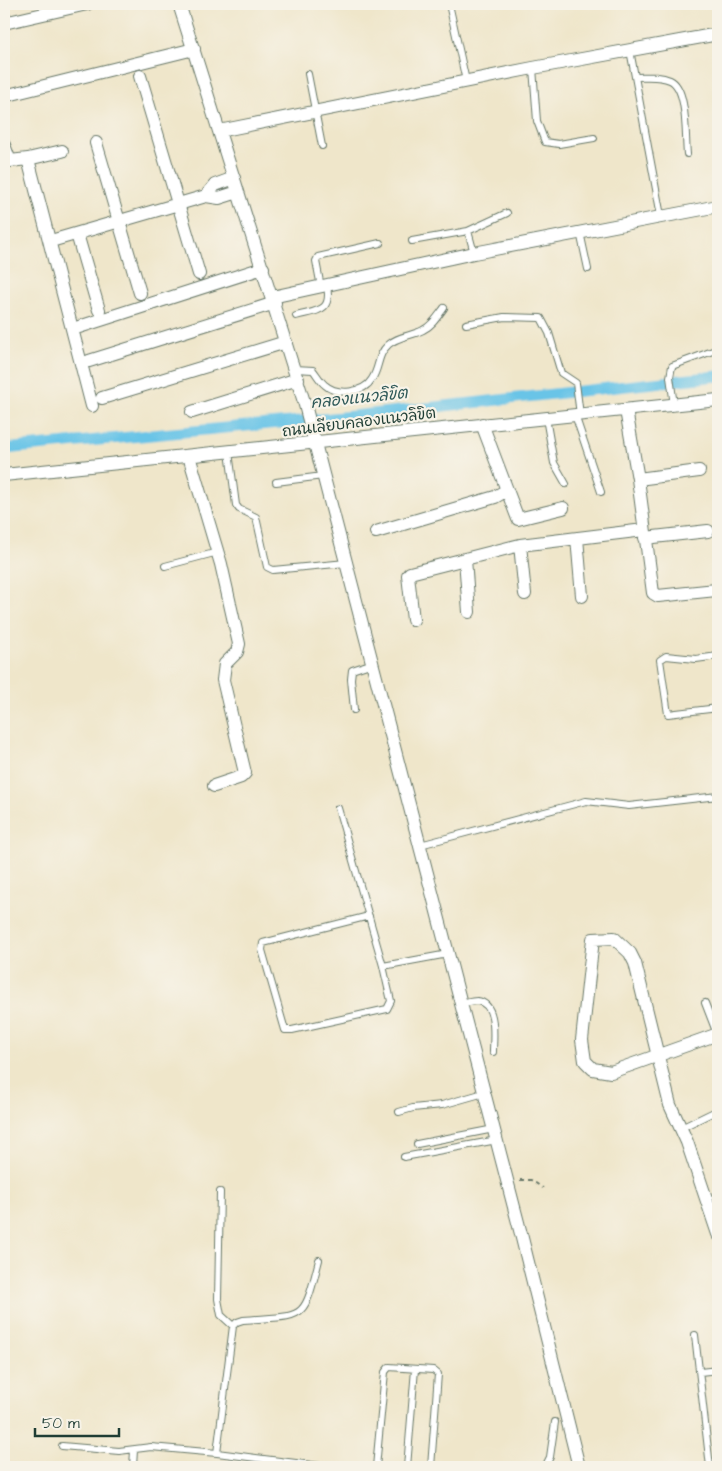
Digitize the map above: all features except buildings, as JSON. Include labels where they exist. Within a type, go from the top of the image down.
[{"type":"street","points":[[4,24],[87,4]]},
{"type":"street","points":[[180,4],[305,405],[508,1182],[579,1467]]},
{"type":"street","points":[[219,131],[630,49],[718,34]]},
{"type":"street","points":[[4,96],[194,49]]},
{"type":"street","points":[[140,76],[199,274]]},
{"type":"street","points":[[96,143],[140,293]]},
{"type":"street","points":[[4,145],[10,161],[62,151]]},
{"type":"street","points":[[28,159],[97,402],[286,342]]},
{"type":"street","points":[[51,241],[178,206],[206,196],[215,186],[234,178]]},
{"type":"street","points":[[206,196],[219,198],[238,192]]},
{"type":"street","points":[[89,361],[273,300],[324,286],[474,253],[718,206]]},
{"type":"street","points":[[77,234],[99,310]]},
{"type":"street","points":[[79,327],[263,268]]},
{"type":"street","points":[[192,412],[296,374]]},
{"type":"street","name":"ถนนเลียบคลองแนวลิขิต","points":[[4,475],[315,444],[546,418],[578,412],[626,410],[673,400],[718,400]]},
{"type":"street","points":[[626,410],[655,595],[716,590]]},
{"type":"street","points":[[482,424],[518,519],[563,508]]},
{"type":"street","points":[[189,456],[218,552],[239,644],[238,652],[225,664],[223,680],[245,773],[241,777],[214,786]]},
{"type":"street","points":[[638,479],[698,471]]},
{"type":"street","points":[[376,532],[495,497],[507,490]]},
{"type":"street","points":[[413,620],[408,575],[520,545],[577,538],[708,531]]},
{"type":"street","points":[[577,538],[582,596]]},
{"type":"street","points":[[520,545],[525,594]]},
{"type":"street","points":[[465,559],[469,612]]},
{"type":"street","points":[[717,1034],[659,1055],[607,1073],[593,1070],[585,1061],[582,1040],[593,939],[614,938],[630,953],[635,963],[651,1035],[659,1055],[670,1105],[714,1210],[718,1234]]},
{"type":"lane","points":[[449,4],[466,81]]},
{"type":"lane","points":[[630,49],[661,216]]},
{"type":"lane","points":[[533,68],[537,121],[545,142],[559,144],[594,138]]},
{"type":"lane","points":[[308,74],[322,146]]},
{"type":"lane","points":[[635,77],[660,77],[672,80],[678,86],[683,102],[687,154]]},
{"type":"lane","points":[[412,241],[468,231],[507,213]]},
{"type":"lane","points":[[468,231],[474,253]]},
{"type":"lane","points":[[580,232],[588,269]]},
{"type":"lane","points":[[296,316],[324,308],[328,304],[329,299],[316,261],[318,257],[380,243]]},
{"type":"lane","points":[[296,374],[313,370],[324,385],[337,391],[364,387],[374,377],[379,354],[388,345],[394,340],[426,329],[444,308]]},
{"type":"lane","points":[[466,324],[504,317],[541,318],[549,333],[561,373],[574,380],[577,388],[578,412],[600,492]]},
{"type":"lane","points":[[673,400],[670,370],[675,364],[718,349]]},
{"type":"lane","points":[[546,418],[554,463],[566,484]]},
{"type":"lane","points":[[229,452],[236,505],[239,509],[256,517],[267,567],[273,570],[347,562]]},
{"type":"lane","points":[[276,482],[324,476]]},
{"type":"lane","points":[[165,566],[218,552]]},
{"type":"lane","points":[[718,656],[696,659],[666,656],[660,660],[666,712],[672,714],[718,708]]},
{"type":"lane","points":[[354,710],[352,670],[373,662]]},
{"type":"lane","points":[[420,845],[586,801],[629,806],[718,796]]},
{"type":"lane","points":[[338,808],[369,916],[383,966],[392,1001],[387,1009],[285,1030],[262,950],[263,943],[369,916]]},
{"type":"lane","points":[[383,966],[448,954]]},
{"type":"lane","points":[[461,1004],[477,1001],[488,1008],[492,1020],[493,1052]]},
{"type":"lane","points":[[705,1003],[717,1034]]},
{"type":"lane","points":[[399,1112],[413,1108],[442,1105],[484,1093]]},
{"type":"lane","points":[[681,1128],[718,1110]]},
{"type":"lane","points":[[417,1144],[495,1135]]},
{"type":"lane","points":[[404,1157],[495,1135]]},
{"type":"lane","points":[[220,1192],[218,1299],[221,1315],[233,1326]]},
{"type":"lane","points":[[217,1452],[233,1326],[243,1320],[290,1316],[303,1310],[309,1300],[319,1260]]},
{"type":"lane","points":[[695,1335],[710,1467]]},
{"type":"lane","points":[[376,1467],[385,1372],[388,1367],[433,1370],[438,1374],[431,1467]]},
{"type":"lane","points":[[407,1467],[415,1369]]},
{"type":"lane","points":[[700,1372],[718,1370]]},
{"type":"lane","points":[[545,1467],[550,1457],[555,1422]]},
{"type":"lane","points":[[62,1446],[119,1451],[150,1447],[217,1452],[328,1467]]},
{"type":"lane","points":[[133,1467],[134,1450]]},
{"type":"path","points":[[508,1182],[531,1180],[543,1188]]},
{"type":"waterway","name":"คลองแนวลิขิต","points":[[4,449],[353,416],[718,376]]}]
